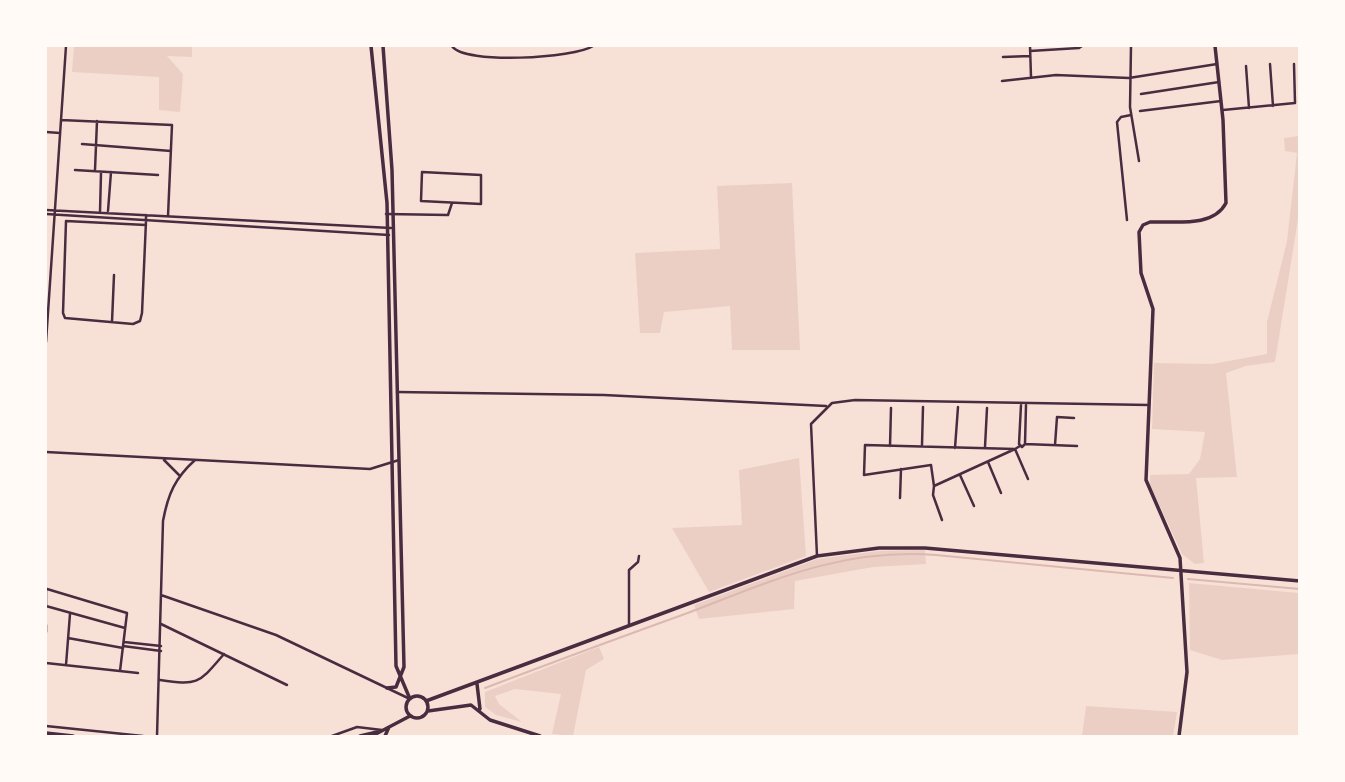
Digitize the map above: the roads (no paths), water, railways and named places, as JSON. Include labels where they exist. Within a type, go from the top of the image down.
[{"type":"street","points":[[46,342],[66,46]]},
{"type":"street","points":[[371,46],[386,214],[391,337],[396,666],[410,699],[406,709],[410,716]]},
{"type":"street","points":[[383,46],[398,335],[404,667],[396,687],[387,688]]},
{"type":"street","points":[[452,46],[459,52],[494,58],[580,52],[593,46]]},
{"type":"street","points":[[1030,46],[1031,77]]},
{"type":"street","points":[[1003,57],[1056,47],[1082,46]]},
{"type":"street","points":[[1131,46],[1131,115],[1139,161]]},
{"type":"street","points":[[1179,737],[1187,672],[1181,570],[1176,549],[1147,484],[1153,309],[1141,273],[1139,232],[1150,222],[1212,219],[1221,213],[1226,203],[1222,110],[1215,46]]},
{"type":"street","points":[[1002,81],[1031,77],[1129,78],[1217,64]]},
{"type":"street","points":[[1270,64],[1273,106]]},
{"type":"street","points":[[1222,110],[1296,102],[1294,64]]},
{"type":"street","points":[[1246,66],[1249,108]]},
{"type":"street","points":[[1141,94],[1219,82]]},
{"type":"street","points":[[1140,111],[1221,101]]},
{"type":"street","points":[[1127,220],[1117,122],[1121,117],[1131,115]]},
{"type":"street","points":[[61,120],[172,125],[168,216]]},
{"type":"street","points":[[95,171],[97,121]]},
{"type":"street","points":[[46,132],[60,133]]},
{"type":"street","points":[[82,144],[171,151]]},
{"type":"street","points":[[75,170],[158,175]]},
{"type":"street","points":[[100,212],[101,172]]},
{"type":"street","points":[[108,212],[111,172]]},
{"type":"street","points":[[422,172],[481,175],[481,204],[452,203],[421,201],[422,172]]},
{"type":"street","points":[[386,214],[448,215],[452,203]]},
{"type":"street","points":[[46,212],[108,212],[391,228]]},
{"type":"street","points":[[55,212],[146,223]]},
{"type":"street","points":[[146,215],[146,223],[141,319],[136,324],[69,320],[63,316],[68,219],[146,223],[385,235],[392,235]]},
{"type":"street","points":[[53,242],[65,243]]},
{"type":"street","points":[[112,322],[114,275]]},
{"type":"street","points":[[397,392],[604,395],[826,406],[846,400],[1021,405],[1150,405]]},
{"type":"street","points":[[1021,405],[1023,445]]},
{"type":"street","points":[[1023,445],[1026,405]]},
{"type":"street","points":[[817,556],[810,437],[811,424],[826,406]]},
{"type":"street","points":[[922,446],[923,407]]},
{"type":"street","points":[[956,447],[958,407]]},
{"type":"street","points":[[890,446],[891,408]]},
{"type":"street","points":[[985,448],[987,408]]},
{"type":"street","points":[[1055,445],[1057,417],[1074,418]]},
{"type":"street","points":[[942,520],[933,495],[931,465],[864,475],[865,445],[1015,449]]},
{"type":"street","points":[[934,486],[1023,445],[1077,446]]},
{"type":"street","points":[[1015,449],[1028,479]]},
{"type":"street","points":[[46,452],[370,469],[399,460]]},
{"type":"street","points":[[163,458],[179,475]]},
{"type":"street","points":[[158,737],[163,521],[167,498],[179,475],[196,459]]},
{"type":"street","points":[[988,462],[1001,494]]},
{"type":"street","points":[[900,498],[901,469]]},
{"type":"street","points":[[960,475],[974,506]]},
{"type":"street","points":[[426,701],[478,684],[817,556],[879,548],[925,548],[1300,581]]},
{"type":"street","points":[[629,627],[629,570],[638,562],[639,556]]},
{"type":"street","points":[[120,671],[127,613],[46,589],[46,606],[125,628]]},
{"type":"street","points":[[161,595],[276,635],[410,699],[420,697],[426,701],[428,711]]},
{"type":"street","points":[[66,665],[70,614]]},
{"type":"street","points":[[161,624],[287,685]]},
{"type":"street","points":[[46,625],[46,632]]},
{"type":"street","points":[[68,638],[161,649]]},
{"type":"street","points":[[160,680],[189,684],[197,682],[225,653]]},
{"type":"street","points":[[46,663],[138,673]]},
{"type":"street","points":[[478,684],[480,709]]},
{"type":"street","points":[[372,737],[410,716],[420,718],[428,711],[467,705],[480,709],[490,720],[540,737]]},
{"type":"street","points":[[46,726],[143,737]]},
{"type":"street","points":[[332,737],[360,726],[380,731]]},
{"type":"street","points":[[385,737],[389,726]]},
{"type":"street","points":[[360,737],[380,731]]},
{"type":"street","points":[[46,733],[73,737]]},
{"type":"waterway","points":[[485,688],[777,579],[837,562],[901,554],[936,555],[1173,578]]},
{"type":"waterway","points":[[1188,579],[1300,589]]}]
